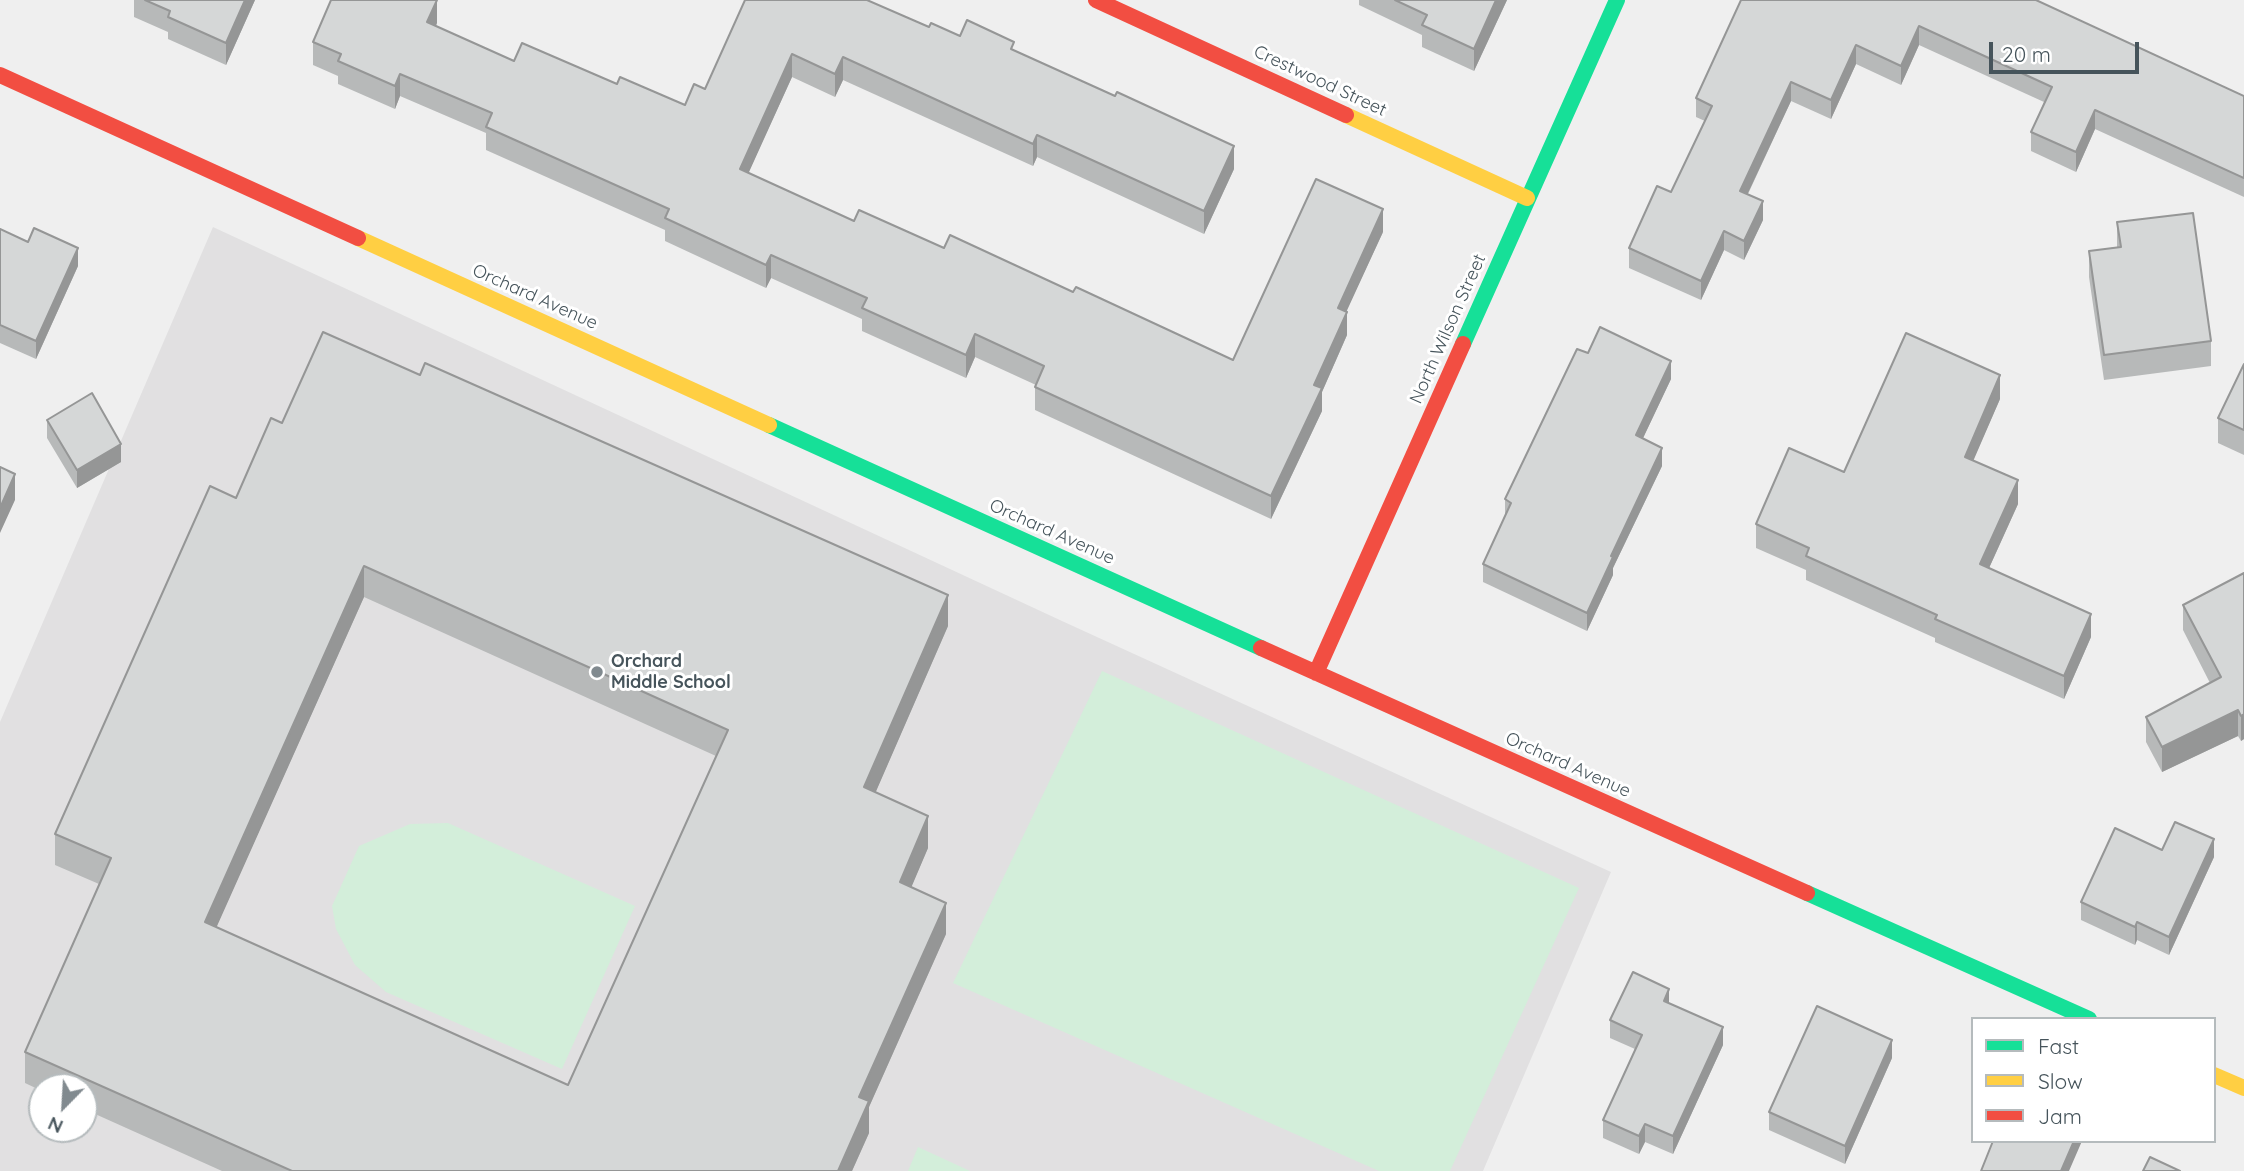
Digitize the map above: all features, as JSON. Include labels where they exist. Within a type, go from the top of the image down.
[{"type":"street","name":"Crestwood Street","points":[[1096,0],[1527,198]]},
{"type":"street","name":"North Wilson Street","points":[[1316,673],[1617,0]]},
{"type":"street","name":"Orchard Avenue","points":[[0,75],[1316,673],[2085,1017]]},
{"type":"street","points":[[2216,1075],[2244,1088]]},
{"type":"shaded area","name":"Orchard Middle School","points":[[213,227],[1611,872],[1483,1171],[0,1171],[0,722]]},
{"type":"green space","points":[[1102,671],[1579,888],[1450,1171],[1379,1171],[953,983]]},
{"type":"green space","points":[[448,823],[635,906],[562,1069],[386,992],[355,965],[336,929],[332,906],[359,846],[410,824]]},
{"type":"green space","points":[[918,1147],[970,1171],[908,1171]]},
{"type":"building","points":[[145,0],[245,0],[226,43],[168,17],[170,11]]},
{"type":"building","points":[[331,0],[437,0],[427,22],[514,61],[522,43],[617,84],[620,77],[685,105],[694,84],[705,89],[745,0],[867,0],[929,27],[931,23],[960,36],[967,20],[1014,42],[1011,49],[1115,96],[1117,92],[1234,146],[1204,211],[1037,135],[1033,144],[843,57],[835,74],[792,54],[740,169],[854,221],[859,210],[944,248],[950,235],[1073,292],[1076,287],[1233,360],[1316,179],[1383,209],[1338,308],[1347,312],[1314,385],[1322,388],[1271,496],[1035,387],[1044,366],[975,334],[966,355],[862,308],[867,298],[771,255],[766,265],[665,218],[669,209],[486,127],[492,113],[400,74],[395,86],[338,61],[341,54],[313,42]]},
{"type":"building","points":[[1395,0],[1496,0],[1474,49],[1422,25],[1427,15]]},
{"type":"building","points":[[1741,0],[2036,0],[2244,96],[2244,178],[2095,110],[2076,152],[2031,132],[2052,87],[1919,26],[1901,66],[1856,45],[1831,100],[1791,82],[1740,191],[1763,201],[1744,241],[1724,231],[1701,281],[1629,248],[1657,186],[1671,192],[1712,106],[1696,98]]},
{"type":"building","points":[[2193,213],[2211,341],[2104,355],[2089,251],[2121,247],[2117,222]]},
{"type":"building","points":[[34,228],[78,248],[36,341],[0,325],[0,229],[28,242]]},
{"type":"building","points":[[1600,327],[1671,361],[1636,435],[1662,448],[1587,613],[1483,564],[1511,503],[1505,499],[1577,349],[1588,353]]},
{"type":"building","points":[[323,332],[420,375],[425,363],[948,595],[864,787],[928,816],[900,882],[946,903],[859,1097],[869,1101],[838,1171],[292,1171],[98,1085],[98,1073],[72,1073],[25,1052],[111,858],[55,834],[210,486],[236,498],[271,418],[282,423]],"holes":[[[364,566],[728,730],[568,1085],[205,922]]]},
{"type":"building","points":[[1906,333],[2000,375],[1965,457],[2018,480],[1980,564],[2091,614],[2064,676],[1935,619],[1937,615],[1806,556],[1809,548],[1756,524],[1789,448],[1844,472]]},
{"type":"building","points":[[2244,364],[2244,430],[2218,418]]},
{"type":"building","points":[[92,393],[121,444],[77,470],[47,420]]},
{"type":"building","points":[[0,467],[15,474],[0,508]]},
{"type":"building","points":[[2244,573],[2244,714],[2241,716],[2238,710],[2162,747],[2146,717],[2221,677],[2183,605]]},
{"type":"building","points":[[2175,822],[2214,839],[2169,937],[2137,922],[2135,927],[2081,902],[2115,828],[2162,850]]},
{"type":"building","points":[[1633,972],[1669,989],[1664,1001],[1723,1027],[1673,1136],[1645,1124],[1639,1136],[1603,1120],[1642,1035],[1610,1020]]},
{"type":"building","points":[[1817,1006],[1892,1040],[1845,1146],[1769,1112]]},
{"type":"building","points":[[1992,1143],[2073,1143],[2061,1171],[1981,1171]]},
{"type":"building","points":[[2150,1157],[2180,1171],[2143,1171]]},
{"type":"traffic: fast","points":[[1463,344],[1617,0]]},
{"type":"traffic: fast","points":[[769,425],[1261,648]]},
{"type":"traffic: fast","points":[[1807,893],[2085,1017]]},
{"type":"traffic: slow","points":[[1346,115],[1527,198]]},
{"type":"traffic: slow","points":[[358,238],[769,425]]},
{"type":"traffic: slow","points":[[2216,1076],[2244,1088]]},
{"type":"traffic: jam","points":[[1096,0],[1346,115]]},
{"type":"traffic: jam","points":[[0,75],[358,238]]},
{"type":"traffic: jam","points":[[1316,673],[1463,344]]},
{"type":"traffic: jam","points":[[1261,648],[1807,893]]},
{"type":"place","name":"Orchard Middle School","points":[[597,672]]}]
